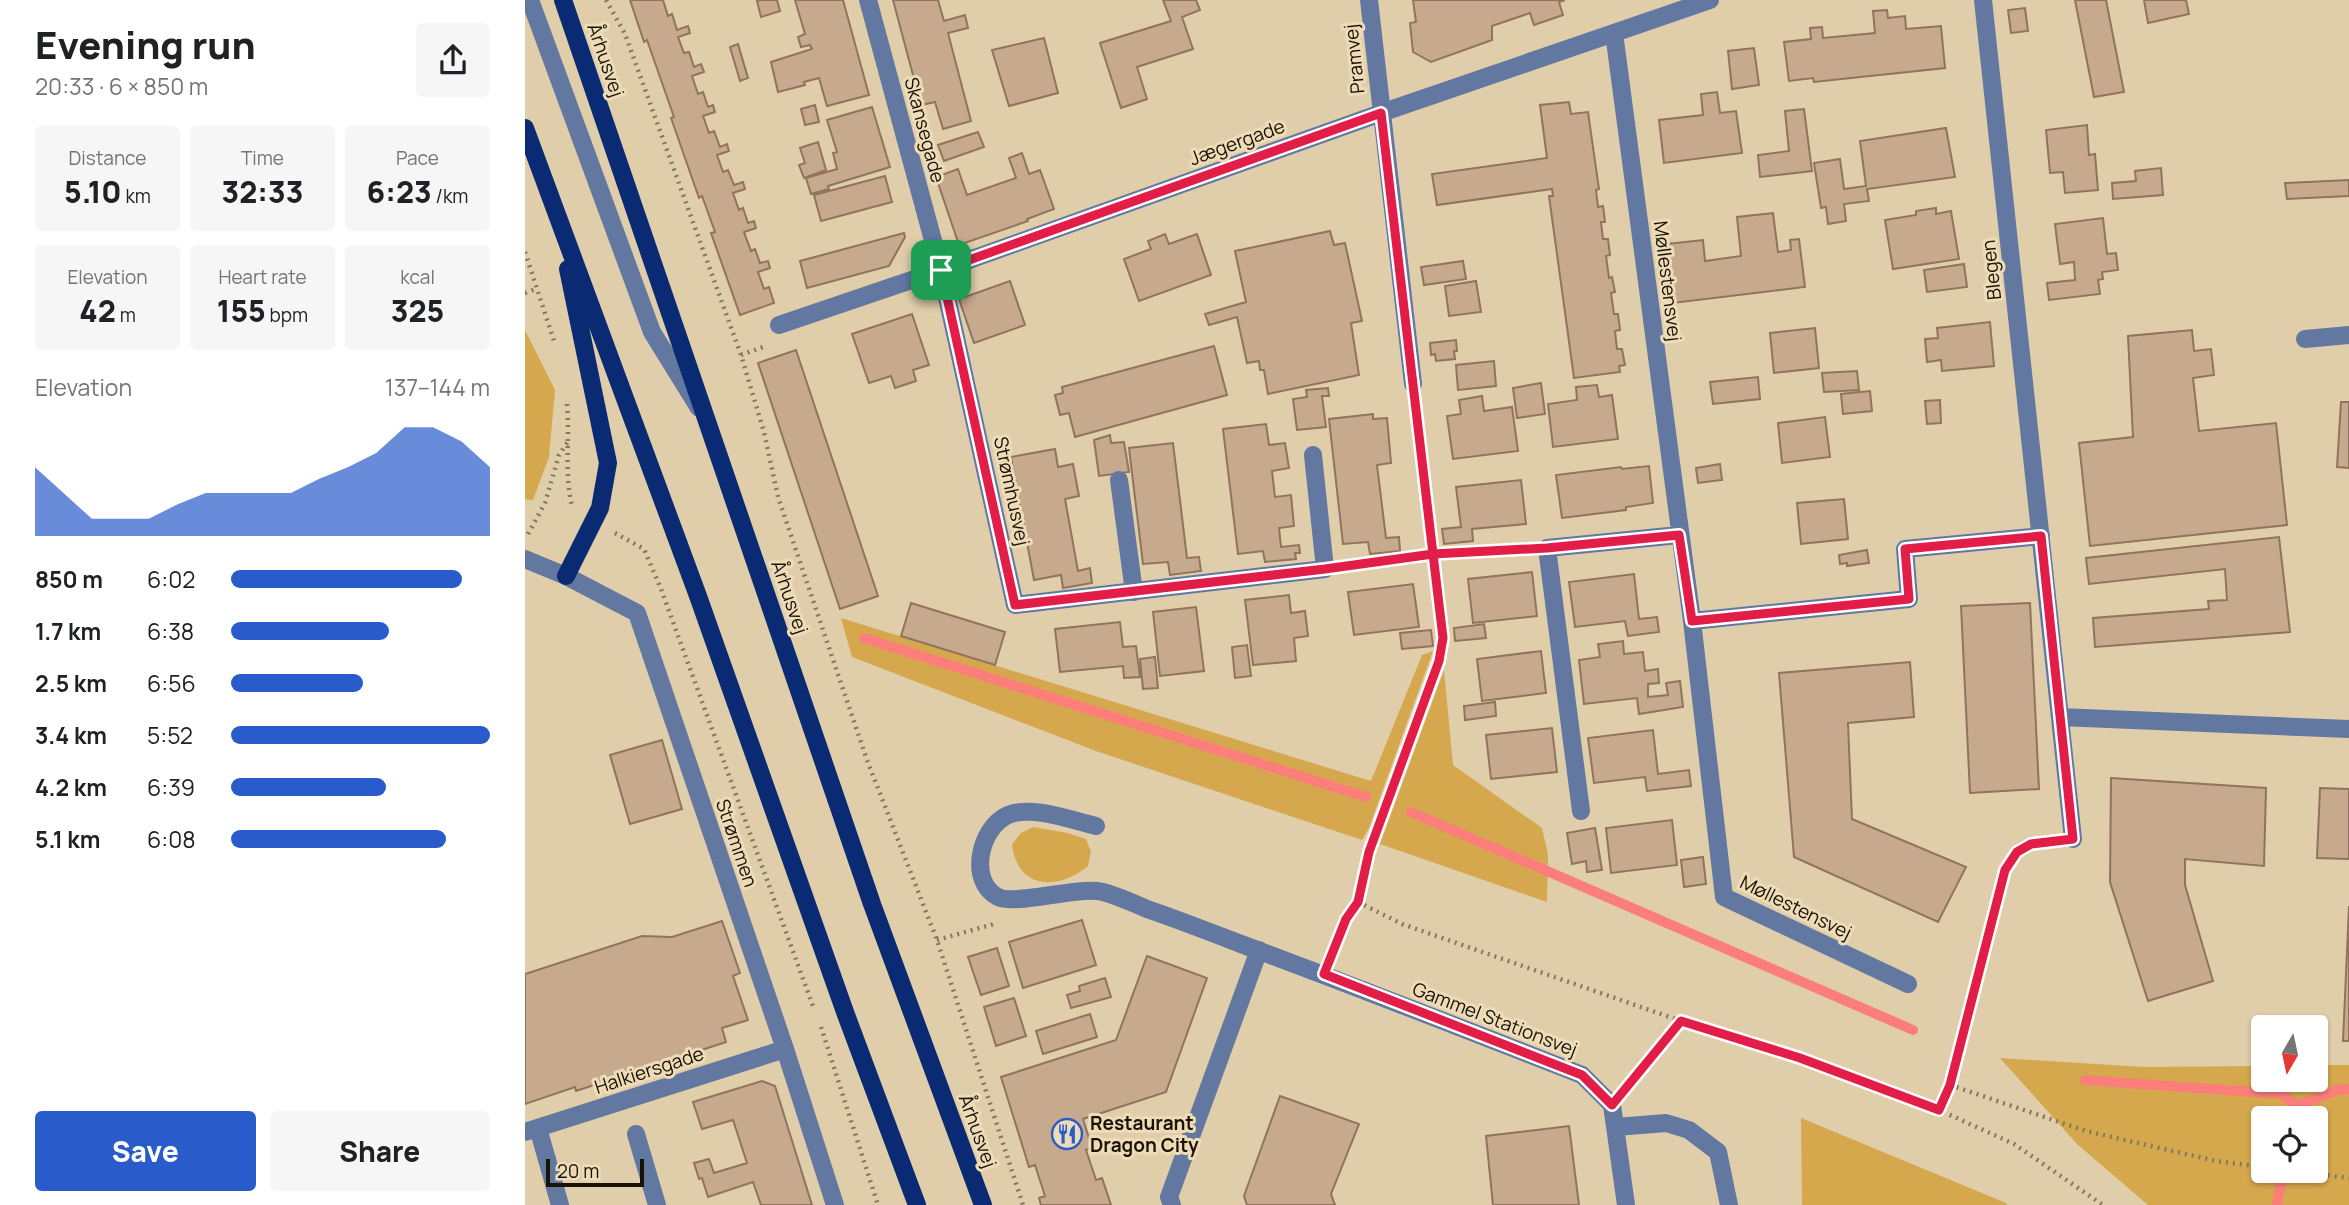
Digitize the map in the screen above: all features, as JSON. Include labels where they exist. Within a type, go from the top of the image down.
[{"type":"main road","name":"Århusvej","points":[[563,0],[872,904],[983,1205]]},
{"type":"main road","points":[[525,128],[698,596],[845,1012],[917,1205]]},
{"type":"main road","points":[[555,207],[608,463],[600,508],[566,576]]},
{"type":"street","points":[[530,0],[652,332],[708,423]]},
{"type":"street","name":"Skansegade","points":[[869,0],[941,270]]},
{"type":"street","name":"Pramvej","points":[[1369,0],[1413,384]]},
{"type":"street","name":"Jægergade","points":[[779,326],[1710,0]]},
{"type":"street","name":"Blegen","points":[[1983,0],[2073,839]]},
{"type":"street","name":"Møllestensvej","points":[[1615,33],[1692,621],[1724,897],[1908,985]]},
{"type":"street","name":"Strømhusvej","points":[[941,270],[1015,605],[1325,569]]},
{"type":"street","points":[[2305,339],[2349,335]]},
{"type":"street","points":[[1313,455],[1325,569]]},
{"type":"street","points":[[1119,480],[1134,592]]},
{"type":"street","points":[[1581,811],[1547,548],[1679,535]]},
{"type":"street","points":[[1692,621],[1909,599],[1905,549],[2041,536]]},
{"type":"street","name":"Strømmen","points":[[525,559],[566,576],[637,613],[835,1205]]},
{"type":"street","points":[[2060,717],[2349,729]]},
{"type":"street","points":[[1000,899],[987,889],[980,874],[984,838],[992,827],[1008,815],[1028,811],[1096,826]]},
{"type":"street","name":"Gammel Stationsvej","points":[[1000,899],[1100,891],[1324,974],[1582,1075],[1612,1105]]},
{"type":"street","points":[[1172,1205],[1170,1196],[1259,950]]},
{"type":"street","name":"Halkiersgade","points":[[531,1130],[785,1049]]},
{"type":"street","points":[[1612,1105],[1626,1205]]},
{"type":"street","points":[[1616,1127],[1666,1123],[1689,1130],[1718,1152],[1730,1205]]},
{"type":"street","points":[[531,1130],[560,1205]]},
{"type":"street","points":[[636,1134],[657,1205]]},
{"type":"path","points":[[606,0],[625,34],[741,355],[764,432],[778,497],[867,760],[937,940],[1023,1205]]},
{"type":"path","points":[[525,293],[538,288]]},
{"type":"path","points":[[1324,974],[1346,919],[1358,902],[1369,852],[1439,661],[1443,638],[1413,384]]},
{"type":"path","points":[[525,540],[545,503],[559,455],[570,440]]},
{"type":"path","points":[[1325,569],[1433,554],[1547,548]]},
{"type":"path","points":[[1939,1110],[1950,1085],[2005,870],[2017,852],[2031,844],[2073,839]]},
{"type":"path","points":[[937,940],[999,922],[1000,899]]},
{"type":"path","points":[[1358,902],[1402,924],[1681,1021],[1800,1058],[1939,1110],[2014,1144],[2103,1205]]},
{"type":"path","points":[[1612,1105],[1681,1021]]},
{"type":"path","points":[[1950,1085],[2087,1131],[2217,1161],[2251,1165]]},
{"type":"path","points":[[2328,1175],[2349,1178]]},
{"type":"shaded area","points":[[525,330],[555,390],[549,457],[533,500],[525,499]]},
{"type":"shaded area","points":[[841,618],[1371,781],[1422,655],[1433,651],[1369,828],[1362,840],[1096,751],[852,657]]},
{"type":"shaded area","points":[[1444,670],[1453,765],[1542,828],[1548,855],[1547,902],[1380,844]]},
{"type":"shaded area","points":[[1033,827],[1086,839],[1091,852],[1088,866],[1064,880],[1041,882],[1030,878],[1015,859],[1012,844],[1021,833]]},
{"type":"shaded area","points":[[2000,1058],[2144,1067],[2251,1066],[2251,1092],[2328,1092],[2328,1065],[2349,1065],[2349,1205],[2148,1205],[2077,1144]]},
{"type":"shaded area","points":[[1801,1118],[2006,1203],[2007,1205],[1802,1205]]},
{"type":"building","points":[[630,0],[663,0],[668,16],[672,14],[677,30],[688,26],[690,33],[678,37],[684,53],[689,52],[694,67],[701,64],[704,72],[692,76],[698,94],[703,92],[708,107],[713,105],[715,112],[703,116],[709,133],[714,131],[720,147],[727,144],[729,151],[717,155],[723,172],[728,170],[734,185],[743,182],[745,189],[733,193],[739,210],[743,208],[748,223],[754,221],[756,228],[744,232],[751,251],[755,249],[760,263],[768,261],[770,268],[758,272],[764,289],[769,287],[774,303],[740,315],[711,233],[715,232],[702,196],[699,198],[671,118],[674,117]]},
{"type":"building","points":[[777,0],[780,11],[761,17],[757,1]]},
{"type":"building","points":[[795,0],[843,0],[869,95],[827,106],[819,78],[804,82],[805,85],[778,92],[771,62],[812,49],[810,45],[801,47],[798,37],[805,34]]},
{"type":"building","points":[[893,0],[938,0],[944,21],[965,15],[968,28],[948,33],[971,121],[943,129],[935,102],[921,105]]},
{"type":"building","points":[[1163,0],[1196,0],[1200,10],[1182,17],[1193,49],[1137,67],[1147,99],[1121,108],[1100,43],[1171,21]]},
{"type":"building","points":[[1413,0],[1565,0],[1559,2],[1563,15],[1534,25],[1530,13],[1492,26],[1492,40],[1431,62],[1413,52],[1410,23],[1416,22]]},
{"type":"building","points":[[2075,0],[2106,0],[2124,92],[2094,97]]},
{"type":"building","points":[[2144,0],[2186,0],[2189,14],[2148,23]]},
{"type":"building","points":[[2025,8],[2028,31],[2011,33],[2008,10]]},
{"type":"building","points":[[1887,10],[1888,18],[1905,16],[1906,29],[1941,26],[1945,68],[1814,82],[1813,78],[1789,81],[1784,42],[1811,39],[1810,28],[1822,27],[1823,38],[1875,33],[1873,11]]},
{"type":"building","points":[[1044,38],[1058,93],[1009,106],[992,50]]},
{"type":"building","points":[[738,44],[748,78],[740,81],[730,47]]},
{"type":"building","points":[[1754,48],[1759,85],[1732,89],[1728,51]]},
{"type":"building","points":[[1717,92],[1720,113],[1736,111],[1742,153],[1664,163],[1659,120],[1703,115],[1701,94]]},
{"type":"building","points":[[1569,102],[1571,114],[1588,112],[1599,189],[1596,190],[1598,207],[1603,206],[1603,239],[1608,239],[1610,255],[1606,256],[1609,278],[1612,277],[1615,292],[1611,293],[1614,314],[1618,314],[1620,330],[1615,331],[1617,349],[1622,349],[1625,365],[1619,366],[1620,372],[1574,378],[1549,196],[1553,196],[1552,189],[1437,205],[1432,174],[1547,158],[1540,105]]},
{"type":"building","points":[[815,105],[819,122],[805,125],[801,109]]},
{"type":"building","points":[[872,107],[890,167],[811,194],[806,178],[837,169],[833,153],[837,152],[827,120]]},
{"type":"building","points":[[1804,109],[1812,171],[1760,177],[1758,155],[1789,151],[1785,111]]},
{"type":"building","points":[[2087,125],[2089,155],[2095,154],[2098,190],[2065,193],[2063,172],[2050,173],[2046,130]]},
{"type":"building","points":[[1946,128],[1955,177],[1867,189],[1869,201],[1844,204],[1846,221],[1828,224],[1826,207],[1821,208],[1814,163],[1840,159],[1844,189],[1866,186],[1860,141]]},
{"type":"building","points":[[978,132],[984,147],[944,161],[938,145]]},
{"type":"building","points":[[818,142],[826,170],[804,178],[799,165],[805,163],[800,148]]},
{"type":"building","points":[[1022,153],[1029,174],[1040,170],[1054,209],[959,245],[936,177],[958,169],[967,195],[1016,178],[1009,158]]},
{"type":"building","points":[[2161,168],[2163,195],[2113,199],[2112,183],[2136,181],[2135,171]]},
{"type":"building","points":[[885,176],[892,202],[821,221],[814,195]]},
{"type":"building","points":[[2349,180],[2349,196],[2287,199],[2285,183]]},
{"type":"building","points":[[1936,208],[1936,214],[1951,211],[1959,259],[1893,269],[1885,220],[1916,215],[1916,211]]},
{"type":"building","points":[[1773,213],[1778,252],[1791,250],[1790,240],[1799,239],[1805,287],[1673,303],[1667,244],[1703,240],[1705,261],[1741,256],[1737,217]]},
{"type":"building","points":[[2103,218],[2107,254],[2116,253],[2118,270],[2102,272],[2103,279],[2098,280],[2100,294],[2049,300],[2047,283],[2075,280],[2074,262],[2060,264],[2055,224]]},
{"type":"building","points":[[1330,231],[1334,245],[1345,243],[1362,321],[1351,323],[1359,375],[1268,394],[1264,370],[1260,370],[1259,361],[1247,363],[1237,317],[1209,325],[1205,314],[1246,302],[1235,251]]},
{"type":"building","points":[[904,233],[905,237],[889,266],[807,288],[800,261]]},
{"type":"building","points":[[1165,234],[1169,244],[1197,234],[1211,275],[1139,301],[1124,259],[1151,249],[1148,241]]},
{"type":"building","points":[[1463,261],[1466,279],[1424,285],[1421,267]]},
{"type":"building","points":[[1964,264],[1967,287],[1927,292],[1924,270]]},
{"type":"building","points":[[1010,281],[1025,325],[974,343],[959,299]]},
{"type":"building","points":[[1476,281],[1481,312],[1449,316],[1445,286]]},
{"type":"building","points":[[912,314],[929,365],[913,370],[916,381],[895,388],[891,376],[869,383],[852,334]]},
{"type":"building","points":[[1990,322],[1994,366],[1942,371],[1941,360],[1927,362],[1925,339],[1938,338],[1937,328]]},
{"type":"building","points":[[1815,328],[1819,368],[1774,373],[1770,333]]},
{"type":"building","points":[[2192,330],[2194,351],[2211,349],[2214,375],[2193,378],[2199,431],[2276,423],[2287,525],[2090,546],[2079,443],[2133,437],[2128,336]]},
{"type":"building","points":[[1456,340],[1455,359],[1436,361],[1435,354],[1431,355],[1430,343]]},
{"type":"building","points":[[1214,346],[1227,395],[1075,437],[1069,413],[1060,415],[1055,395],[1063,393],[1062,387]]},
{"type":"building","points":[[796,350],[878,596],[840,609],[758,363]]},
{"type":"building","points":[[1494,361],[1496,386],[1458,390],[1456,365]]},
{"type":"building","points":[[1857,371],[1859,390],[1824,392],[1822,373]]},
{"type":"building","points":[[1758,377],[1760,399],[1713,404],[1710,382]]},
{"type":"building","points":[[1541,383],[1545,414],[1517,418],[1513,388]]},
{"type":"building","points":[[1597,385],[1599,397],[1612,395],[1618,439],[1553,447],[1548,404],[1577,400],[1576,387]]},
{"type":"building","points":[[1328,388],[1329,396],[1322,396],[1326,427],[1297,430],[1293,399],[1307,397],[1306,390]]},
{"type":"building","points":[[1870,391],[1872,411],[1843,414],[1841,394]]},
{"type":"building","points":[[1482,396],[1484,411],[1512,407],[1518,451],[1453,459],[1447,416],[1461,414],[1459,400]]},
{"type":"building","points":[[1940,400],[1941,423],[1927,424],[1925,401]]},
{"type":"building","points":[[2341,402],[2349,402],[2349,468],[2337,467]]},
{"type":"building","points":[[1373,414],[1373,419],[1387,418],[1391,463],[1377,465],[1386,538],[1399,537],[1400,551],[1370,554],[1368,542],[1343,544],[1329,419]]},
{"type":"building","points":[[1825,417],[1830,457],[1782,463],[1778,423]]},
{"type":"building","points":[[1266,424],[1269,445],[1285,443],[1289,468],[1272,471],[1275,497],[1291,495],[1294,526],[1279,528],[1281,547],[1299,545],[1300,553],[1295,553],[1296,559],[1265,562],[1263,551],[1238,554],[1223,429]]},
{"type":"building","points":[[1110,435],[1111,443],[1124,442],[1129,472],[1099,476],[1094,440]]},
{"type":"building","points":[[1173,443],[1187,558],[1199,557],[1201,571],[1170,575],[1168,562],[1143,564],[1129,448]]},
{"type":"building","points":[[1055,449],[1058,467],[1073,464],[1079,496],[1065,499],[1078,571],[1090,568],[1092,583],[1063,588],[1061,575],[1034,580],[1011,457]]},
{"type":"building","points":[[1720,464],[1722,480],[1698,483],[1696,468]]},
{"type":"building","points":[[1649,466],[1653,503],[1626,507],[1626,510],[1562,518],[1556,475]]},
{"type":"building","points":[[1521,480],[1526,524],[1472,529],[1473,541],[1444,544],[1442,529],[1461,527],[1456,487]]},
{"type":"building","points":[[1844,499],[1848,539],[1801,544],[1797,503]]},
{"type":"building","points":[[2279,537],[2290,632],[2095,647],[2093,618],[2209,609],[2208,601],[2227,600],[2225,569],[2089,584],[2086,558]]},
{"type":"building","points":[[1867,550],[1869,563],[1847,566],[1847,563],[1840,564],[1839,555]]},
{"type":"building","points":[[1532,572],[1537,616],[1473,623],[1468,579]]},
{"type":"building","points":[[1634,574],[1639,619],[1657,617],[1659,632],[1628,636],[1625,621],[1575,627],[1569,582]]},
{"type":"building","points":[[1413,584],[1419,627],[1354,635],[1348,592]]},
{"type":"building","points":[[1289,595],[1291,613],[1305,611],[1308,636],[1294,638],[1296,661],[1253,665],[1245,600]]},
{"type":"building","points":[[911,603],[1005,632],[995,665],[901,636]]},
{"type":"building","points":[[2030,603],[2039,789],[1970,793],[1961,606]]},
{"type":"building","points":[[1196,607],[1204,671],[1160,676],[1153,612]]},
{"type":"building","points":[[1120,622],[1123,647],[1136,646],[1140,677],[1124,678],[1123,666],[1060,672],[1055,629]]},
{"type":"building","points":[[1484,624],[1486,638],[1455,641],[1454,628]]},
{"type":"building","points":[[1431,630],[1433,646],[1402,649],[1400,633]]},
{"type":"building","points":[[1623,641],[1624,654],[1643,652],[1645,671],[1658,669],[1659,683],[1648,684],[1648,697],[1668,695],[1666,683],[1680,681],[1683,707],[1639,714],[1637,698],[1584,704],[1579,660],[1600,657],[1598,644]]},
{"type":"building","points":[[1247,645],[1251,676],[1235,678],[1232,647]]},
{"type":"building","points":[[1541,651],[1546,693],[1482,701],[1477,659]]},
{"type":"building","points":[[1155,657],[1158,688],[1143,689],[1140,659]]},
{"type":"building","points":[[1910,662],[1914,717],[1848,723],[1852,819],[1966,867],[1938,922],[1794,857],[1779,673]]},
{"type":"building","points":[[1495,702],[1496,716],[1465,720],[1464,706]]},
{"type":"building","points":[[1552,728],[1557,772],[1491,779],[1486,735]]},
{"type":"building","points":[[1653,730],[1658,774],[1689,770],[1691,786],[1647,791],[1645,777],[1594,783],[1588,738]]},
{"type":"building","points":[[662,740],[682,809],[630,824],[610,755]]},
{"type":"building","points":[[2111,778],[2266,788],[2264,866],[2185,859],[2185,885],[2213,981],[2148,1001],[2110,882]]},
{"type":"building","points":[[2320,788],[2349,789],[2349,859],[2317,858]]},
{"type":"building","points":[[1672,820],[1677,865],[1611,873],[1606,828]]},
{"type":"building","points":[[1595,828],[1602,870],[1587,872],[1586,861],[1572,864],[1567,833]]},
{"type":"building","points":[[1703,857],[1706,884],[1684,887],[1681,860]]},
{"type":"building","points":[[2349,906],[2349,1041],[2343,1041]]},
{"type":"building","points":[[1082,920],[1096,965],[1023,988],[1009,942]]},
{"type":"building","points":[[722,921],[740,973],[733,976],[748,1020],[722,1028],[726,1042],[576,1091],[575,1087],[525,1104],[525,974],[642,936],[672,937]]},
{"type":"building","points":[[997,948],[1009,986],[981,995],[968,957]]},
{"type":"building","points":[[1147,956],[1207,978],[1166,1092],[1083,1119],[1092,1148],[1086,1150],[1096,1180],[1102,1178],[1111,1205],[1041,1205],[1039,1198],[1045,1196],[1035,1165],[1029,1167],[1001,1077],[1116,1040]]},
{"type":"building","points":[[1105,978],[1111,997],[1071,1008],[1067,995],[1080,991],[1079,986]]},
{"type":"building","points":[[1014,998],[1026,1036],[996,1046],[984,1007]]},
{"type":"building","points":[[1090,1014],[1097,1037],[1043,1054],[1036,1031]]},
{"type":"building","points":[[762,1081],[775,1086],[812,1205],[761,1205],[753,1182],[708,1197],[702,1178],[699,1179],[694,1163],[709,1159],[714,1173],[747,1163],[733,1120],[702,1129],[693,1102]]},
{"type":"building","points":[[1280,1096],[1359,1124],[1331,1194],[1335,1205],[1247,1205],[1244,1196]]},
{"type":"building","points":[[1569,1126],[1579,1205],[1493,1205],[1486,1136]]},
{"type":"waterway","points":[[864,638],[1366,797]]},
{"type":"waterway","points":[[1411,812],[1913,1030]]},
{"type":"waterway","points":[[2085,1080],[2282,1094],[2297,1106]]},
{"type":"waterway","points":[[2297,1106],[2337,1090],[2349,1089]]},
{"type":"waterway","points":[[2277,1205],[2281,1183]]},
{"type":"place","name":"Restaurant Dragon City","points":[[1067,1134]]},
{"type":"route","points":[[941,270],[1015,605],[1433,554],[1443,638],[1439,661],[1369,852],[1358,902],[1346,919],[1324,974],[1582,1075],[1612,1105],[1681,1021],[1800,1058],[1939,1110],[1950,1085],[2005,870],[2017,852],[2031,844],[2073,839],[2041,536],[1905,549],[1909,599],[1692,621],[1679,535],[1547,548],[1433,554],[1381,113],[941,270]]}]
